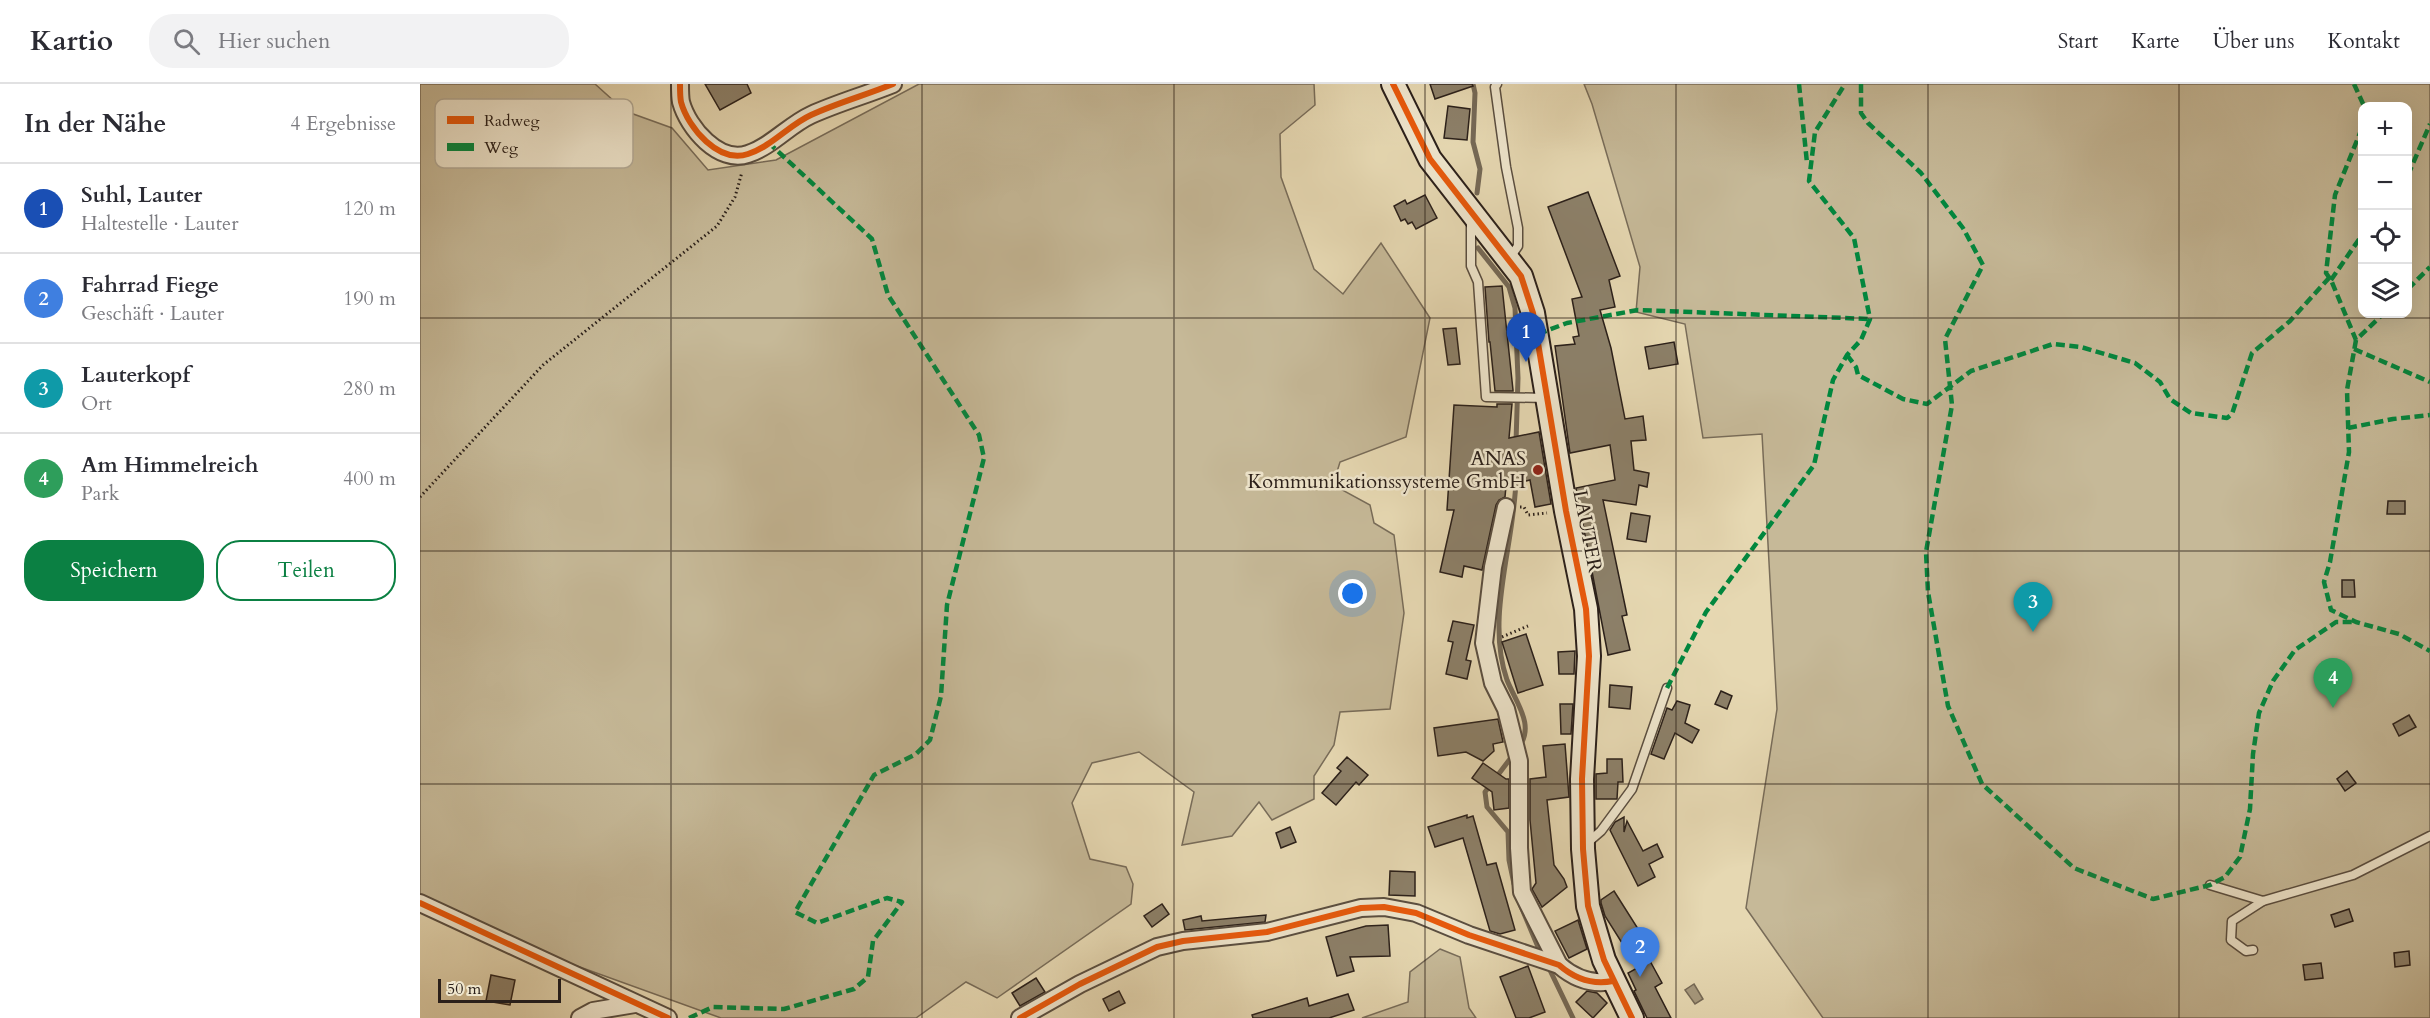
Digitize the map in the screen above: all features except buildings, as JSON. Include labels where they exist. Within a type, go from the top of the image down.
[{"type":"street","points":[[680,84],[681,103],[705,141],[726,154],[746,155],[810,116],[893,84]]},
{"type":"street","name":"LAUTER","points":[[1393,84],[1430,159],[1509,259],[1528,291],[1538,334],[1538,398],[1566,511],[1586,609],[1589,656],[1582,779],[1583,849],[1588,906],[1613,981],[1632,1018]]},
{"type":"street","points":[[1506,507],[1493,567],[1484,643],[1493,682],[1506,709],[1519,761],[1519,848],[1522,892],[1559,965],[1568,973],[1597,984],[1613,981]]},
{"type":"street","points":[[420,903],[668,1018]]},
{"type":"street","points":[[1020,1018],[1070,989],[1157,947],[1183,941],[1267,932],[1360,908],[1384,907],[1416,913],[1523,954],[1559,965]]},
{"type":"street","points":[[579,1018],[593,1011],[634,1004]]},
{"type":"lane","points":[[1497,84],[1506,167],[1518,228],[1518,246],[1509,259]]},
{"type":"lane","points":[[1470,211],[1472,266],[1478,282],[1486,397],[1538,398]]},
{"type":"lane","points":[[1583,849],[1601,831],[1632,789],[1666,688]]},
{"type":"lane","points":[[2253,950],[2246,951],[2231,940],[2232,921],[2263,901],[2353,875],[2430,836]]},
{"type":"lane","points":[[2210,885],[2263,901]]},
{"type":"path","points":[[420,497],[543,365],[717,226],[735,197],[746,155]]},
{"type":"path","points":[[1524,507],[1528,515],[1566,511]]},
{"type":"path","points":[[1510,634],[1528,626]]},
{"type":"shaded area","points":[[420,84],[595,84],[612,99],[435,99],[435,168],[633,168],[633,114],[672,128],[708,170],[776,160],[919,84],[1314,84],[1315,105],[1280,134],[1281,177],[1314,269],[1343,294],[1381,243],[1430,318],[1406,437],[1340,462],[1333,485],[1370,505],[1374,523],[1394,535],[1404,613],[1390,709],[1340,712],[1334,745],[1314,776],[1314,799],[1272,820],[1259,802],[1232,836],[1182,845],[1194,792],[1139,752],[1092,763],[1072,803],[1090,859],[1126,867],[1133,884],[1131,904],[997,998],[966,982],[916,1018],[721,1018],[541,953],[420,896]]},
{"type":"shaded area","points":[[1584,84],[2430,84],[2430,1018],[1823,1018],[1746,908],[1777,709],[1762,434],[1703,438],[1685,324],[1636,312],[1640,267]]},
{"type":"shaded area","points":[[1440,949],[1460,957],[1469,1008],[1476,1018],[1362,1018],[1408,1002],[1410,972]]},
{"type":"shaded area","points":[[1694,984],[1703,999],[1695,1004],[1685,990]]},
{"type":"waterway","name":"LAUTER","points":[[1473,84],[1475,93],[1473,142],[1480,169],[1477,193]]},
{"type":"waterway","name":"LAUTER","points":[[1478,248],[1509,287],[1515,308],[1518,378],[1516,442]]},
{"type":"waterway","name":"LAUTER","points":[[1516,478],[1499,631],[1501,656],[1507,680],[1525,723],[1523,740],[1518,748]]},
{"type":"waterway","name":"LAUTER","points":[[1513,755],[1485,792],[1487,807],[1508,832],[1509,860],[1514,884]]},
{"type":"waterway","name":"LAUTER","points":[[1520,904],[1541,954]]},
{"type":"waterway","name":"LAUTER","points":[[1547,964],[1573,1018]]},
{"type":"marked path","points":[[1799,84],[1807,163]]},
{"type":"marked path","points":[[1667,688],[1706,612],[1814,465],[1833,380],[1847,355],[1861,340],[1870,319],[1854,238],[1809,181],[1815,132],[1845,84]]},
{"type":"marked path","points":[[1861,84],[1861,113],[1868,123],[1921,173],[1963,228],[1983,265],[1945,339],[1952,405],[1926,552],[1928,592],[1948,706],[1982,784],[2074,868],[2153,899],[2210,885],[2225,877],[2240,857],[2250,809],[2253,754],[2259,713],[2273,681],[2295,650],[2336,622],[2356,622]]},
{"type":"marked path","points":[[2354,84],[2362,102]]},
{"type":"marked path","points":[[2412,166],[2430,124]]},
{"type":"marked path","points":[[2358,138],[2335,195],[2326,273],[2356,340],[2379,318]]},
{"type":"marked path","points":[[689,1018],[713,1007],[784,1009],[854,989],[868,977],[873,941],[902,902],[887,898],[817,923],[795,912],[874,775],[916,754],[930,740],[941,696],[947,605],[984,458],[979,435],[888,295],[872,239],[769,143]]},
{"type":"marked path","points":[[2331,280],[2358,241]]},
{"type":"marked path","points":[[2412,285],[2430,267]]},
{"type":"marked path","points":[[1847,355],[1856,367],[1858,375],[1903,399],[1927,404],[1971,371],[2053,344],[2081,347],[2135,363],[2160,382],[2170,399],[2191,413],[2227,418],[2232,414],[2252,353],[2290,321],[2329,278]]},
{"type":"marked path","points":[[1538,334],[1567,323],[1638,310],[1870,319]]},
{"type":"marked path","points":[[2356,340],[2347,390],[2349,452],[2330,562],[2324,582],[2331,610],[2356,622],[2399,634],[2430,651]]},
{"type":"marked path","points":[[2354,349],[2430,382]]},
{"type":"marked path","points":[[2348,428],[2393,419],[2430,415]]},
{"type":"cycle path","points":[[680,84],[681,102],[698,133],[716,149],[737,156],[748,154],[765,146],[811,115],[893,84]]},
{"type":"cycle path","points":[[1393,84],[1430,159],[1521,276],[1533,313],[1566,511],[1586,609],[1589,656],[1582,779],[1583,849],[1588,906],[1604,960],[1632,1018]]},
{"type":"cycle path","points":[[420,903],[668,1018]]},
{"type":"cycle path","points":[[1020,1018],[1080,984],[1157,947],[1183,941],[1267,932],[1361,908],[1384,907],[1416,913],[1469,935],[1559,965],[1584,980],[1613,981]]},
{"type":"place","name":"Suhl, Lauter","points":[[1526,362]]},
{"type":"place","name":"ANAS Kommunikationssysteme GmbH","points":[[1538,470]]},
{"type":"place","name":"Lauterkopf","points":[[2033,632]]},
{"type":"place","name":"Am Himmelreich","points":[[2333,708]]},
{"type":"place","name":"Fahrrad Fiege","points":[[1640,977]]}]
